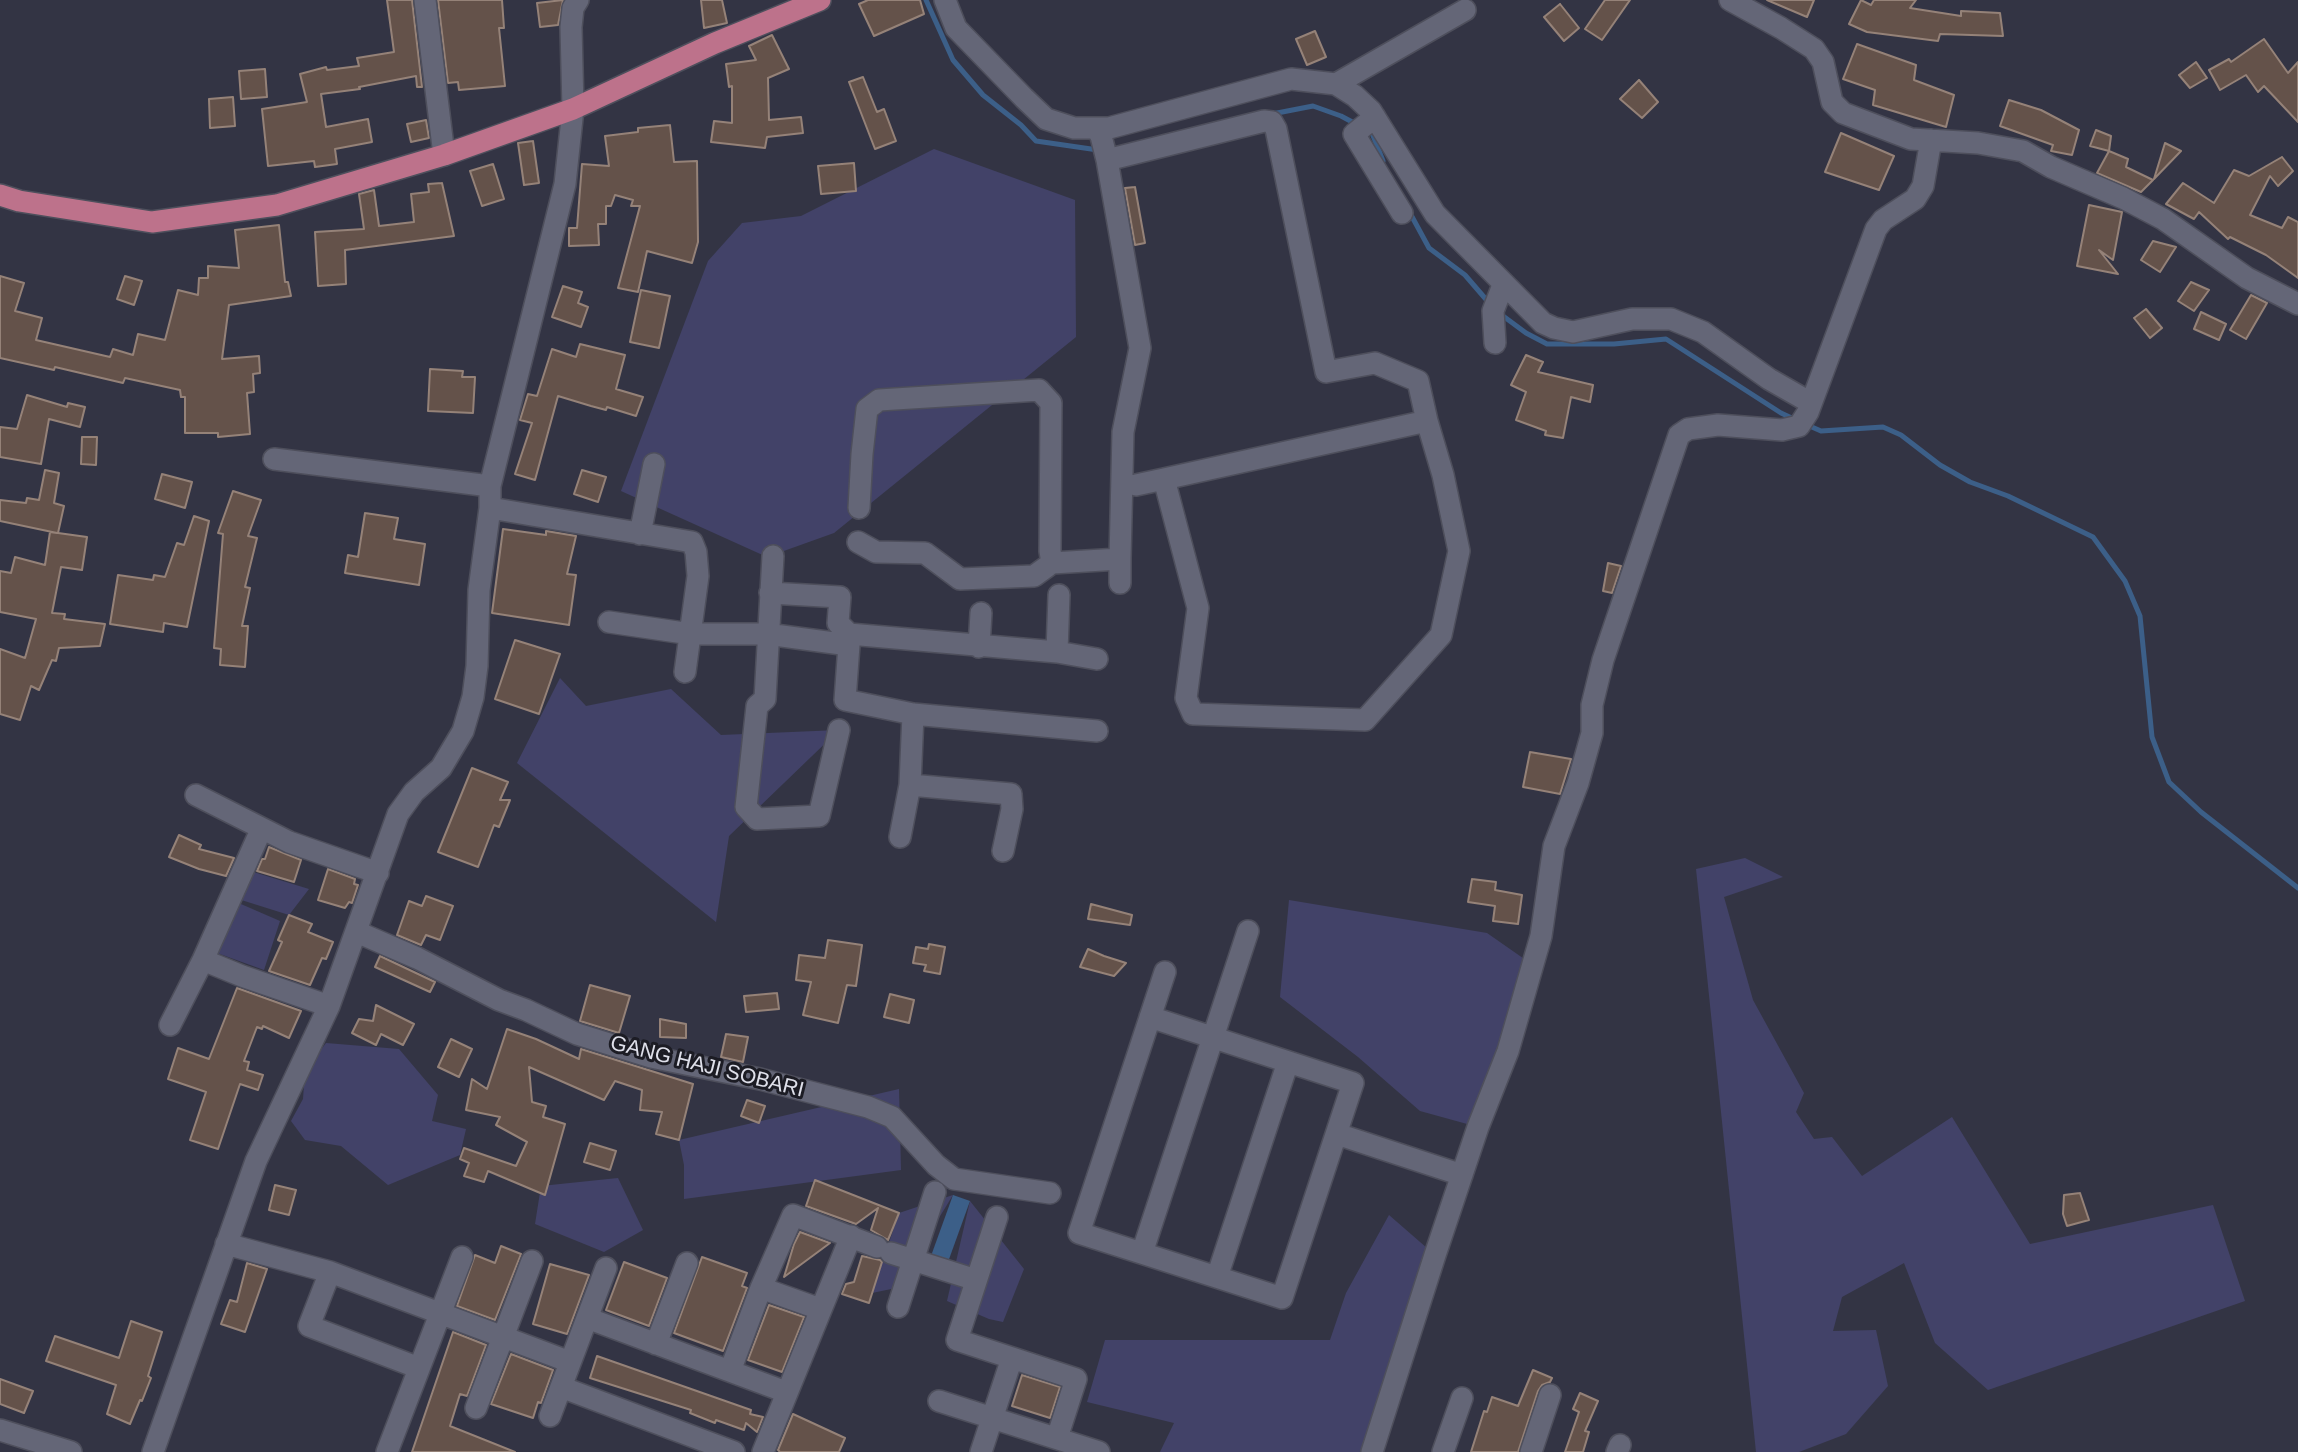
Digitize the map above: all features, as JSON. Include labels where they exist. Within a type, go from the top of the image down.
[{"type":"main road","points":[[0,195],[19,201],[152,222],[277,205],[444,155],[573,109],[715,43],[820,0]]},
{"type":"street","points":[[425,0],[444,155]]},
{"type":"street","points":[[153,1452],[256,1161],[329,1006],[398,814],[414,792],[441,768],[463,731],[473,697],[479,590],[490,508],[490,486],[565,184],[573,109],[570,27],[573,8],[578,0]]},
{"type":"street","points":[[945,0],[956,28],[1046,119],[1074,128],[1098,132],[1291,79],[1336,84],[1355,96],[1366,124],[1418,183],[1434,215],[1498,297],[1543,323],[1573,332],[1632,319],[1671,319],[1703,332],[1769,379],[1806,414]]},
{"type":"street","points":[[1730,0],[1814,49],[1823,62],[1832,102],[1843,113],[1911,139],[1978,143],[2023,151],[2050,167],[2123,198],[2163,219],[2247,278],[2298,304]]},
{"type":"street","points":[[1336,84],[1465,10]]},
{"type":"street","points":[[1107,160],[1264,121],[1272,122],[1276,129],[1326,372],[1375,363],[1418,381],[1443,475],[1459,551],[1441,635],[1365,720],[1193,714],[1186,698],[1198,608],[1164,478]]},
{"type":"street","points":[[1366,124],[1354,134],[1402,213]]},
{"type":"street","points":[[1098,132],[1107,160],[1140,348],[1124,432],[1120,583]]},
{"type":"street","points":[[1372,1452],[1462,1175],[1508,1051],[1541,936],[1554,846],[1578,783],[1592,733],[1592,705],[1603,660],[1679,435],[1688,429],[1718,425],[1782,430],[1806,414],[1876,229],[1893,212],[1915,199],[1923,186],[1931,140]]},
{"type":"street","points":[[1495,343],[1498,297]]},
{"type":"street","points":[[859,508],[867,409],[879,400],[1039,390],[1051,403],[1052,563]]},
{"type":"street","points":[[1136,485],[1427,421]]},
{"type":"street","points":[[274,459],[490,486]]},
{"type":"street","points":[[640,534],[654,464]]},
{"type":"street","points":[[490,508],[692,542],[696,552],[698,576],[685,672]]},
{"type":"street","points":[[858,542],[876,552],[925,553],[960,579],[1034,576],[1052,563],[1120,559]]},
{"type":"street","points":[[770,593],[840,597],[838,623],[849,640],[842,717],[820,816],[757,819],[746,807],[757,706],[765,699],[767,634],[770,593],[773,556]]},
{"type":"street","points":[[1057,652],[1059,595]]},
{"type":"street","points":[[979,647],[981,613]]},
{"type":"street","points":[[609,622],[691,634],[767,634],[979,647],[1057,652],[1097,659]]},
{"type":"street","points":[[842,717],[914,714],[1097,731]]},
{"type":"street","points":[[901,837],[910,785],[914,714]]},
{"type":"street","points":[[910,785],[1011,794],[1012,808],[1003,851]]},
{"type":"street","points":[[196,795],[289,842],[378,873]]},
{"type":"street","points":[[170,1025],[203,960],[261,830]]},
{"type":"street","points":[[1142,1253],[1248,931]]},
{"type":"street","name":"GANG HAJI SOBARI","points":[[357,932],[577,1034],[651,1057],[760,1079],[868,1107],[892,1117],[936,1165],[954,1179],[1050,1193]]},
{"type":"street","points":[[203,960],[329,1006]]},
{"type":"street","points":[[1150,1017],[1353,1083],[1282,1298],[1079,1233],[1150,1017],[1165,972]]},
{"type":"street","points":[[1216,1277],[1288,1062]]},
{"type":"street","points":[[1337,1134],[1462,1175]]},
{"type":"street","points":[[898,1307],[935,1192]]},
{"type":"street","points":[[730,1371],[761,1288],[793,1215],[884,1250],[976,1280]]},
{"type":"street","points":[[997,1217],[957,1340],[1076,1379],[1057,1438]]},
{"type":"street","points":[[763,1452],[850,1236]]},
{"type":"street","points":[[226,1244],[330,1272],[570,1362]]},
{"type":"street","points":[[387,1452],[462,1257]]},
{"type":"street","points":[[476,1408],[532,1261]]},
{"type":"street","points":[[656,1344],[687,1263]]},
{"type":"street","points":[[550,1416],[606,1268]]},
{"type":"street","points":[[330,1272],[309,1326],[419,1368]]},
{"type":"street","points":[[761,1288],[820,1309]]},
{"type":"street","points":[[587,1318],[786,1392]]},
{"type":"street","points":[[981,1452],[1012,1358]]},
{"type":"street","points":[[561,1387],[734,1452]]},
{"type":"street","points":[[1531,1452],[1550,1395]]},
{"type":"street","points":[[1443,1452],[1462,1398]]},
{"type":"street","points":[[939,1401],[1099,1452]]},
{"type":"street","points":[[0,1430],[71,1452]]},
{"type":"shaded area","points":[[934,149],[1075,200],[1076,337],[834,533],[767,557],[621,491],[708,261],[742,223],[801,216]]},
{"type":"shaded area","points":[[560,678],[586,706],[671,689],[721,735],[839,730],[729,836],[716,922],[517,763]]},
{"type":"shaded area","points":[[1745,858],[1783,877],[1724,897],[1753,1000],[1804,1093],[1796,1112],[1814,1139],[1832,1137],[1862,1176],[1952,1117],[2030,1244],[2213,1205],[2245,1301],[1988,1390],[1935,1343],[1904,1263],[1842,1297],[1833,1331],[1876,1330],[1888,1386],[1846,1434],[1799,1452],[1756,1452],[1696,869]]},
{"type":"shaded area","points":[[250,871],[309,889],[289,915],[235,898]]},
{"type":"shaded area","points":[[1289,900],[1487,933],[1530,963],[1478,1127],[1420,1111],[1358,1057],[1280,997]]},
{"type":"shaded area","points":[[234,901],[280,921],[264,970],[217,953]]},
{"type":"shaded area","points":[[326,1043],[399,1049],[438,1095],[432,1121],[466,1129],[460,1155],[388,1185],[341,1146],[305,1140],[291,1121],[303,1099],[305,1071]]},
{"type":"shaded area","points":[[899,1089],[901,1170],[684,1199],[684,1165],[679,1140]]},
{"type":"shaded area","points":[[618,1178],[643,1230],[604,1252],[535,1224],[541,1186]]},
{"type":"shaded area","points":[[953,1195],[896,1288],[872,1293],[899,1213]]},
{"type":"shaded area","points":[[953,1195],[970,1201],[948,1262],[931,1256]]},
{"type":"shaded area","points":[[970,1201],[1024,1269],[1003,1322],[989,1319],[947,1301]]},
{"type":"shaded area","points":[[1389,1215],[1435,1255],[1372,1452],[1160,1452],[1174,1423],[1087,1402],[1105,1340],[1330,1340],[1346,1293]]},
{"type":"building","points":[[387,0],[412,0],[422,87],[417,87],[416,76],[359,87],[360,89],[321,94],[326,127],[368,119],[372,142],[335,149],[337,164],[315,167],[314,161],[268,166],[262,109],[307,102],[300,74],[326,67],[327,70],[359,66],[357,58],[394,52]]},
{"type":"building","points":[[438,0],[502,0],[504,28],[499,28],[505,86],[459,90],[458,82],[448,83]]},
{"type":"building","points":[[563,0],[558,25],[540,27],[537,3]]},
{"type":"building","points":[[701,0],[722,0],[727,23],[704,28]]},
{"type":"building","points":[[868,0],[920,0],[924,14],[874,36],[859,4]]},
{"type":"building","points":[[1605,0],[1630,0],[1602,40],[1585,29]]},
{"type":"building","points":[[1767,0],[1814,0],[1807,17]]},
{"type":"building","points":[[1861,0],[1871,5],[1874,0],[1916,0],[1910,8],[1961,16],[1961,11],[2000,13],[2003,36],[1940,34],[1938,41],[1867,32],[1849,24]]},
{"type":"building","points":[[1560,4],[1579,28],[1564,41],[1544,17]]},
{"type":"building","points":[[1315,31],[1326,57],[1307,65],[1296,39]]},
{"type":"building","points":[[772,35],[789,69],[768,78],[769,120],[801,117],[803,133],[767,137],[765,148],[711,142],[714,121],[732,123],[732,86],[729,87],[726,64],[756,60],[749,46]]},
{"type":"building","points":[[2264,39],[2288,73],[2298,62],[2298,122],[2264,86],[2258,92],[2246,75],[2220,90],[2209,70],[2229,59],[2231,62]]},
{"type":"building","points":[[1857,44],[1916,65],[1914,80],[1954,95],[1946,127],[1873,105],[1875,90],[1843,79]]},
{"type":"building","points":[[2196,62],[2207,78],[2190,88],[2179,75]]},
{"type":"building","points":[[265,69],[267,97],[241,99],[239,71]]},
{"type":"building","points":[[863,77],[877,112],[884,109],[896,141],[875,149],[849,82]]},
{"type":"building","points":[[1639,80],[1658,102],[1642,118],[1620,99]]},
{"type":"building","points":[[233,97],[235,126],[210,128],[209,99]]},
{"type":"building","points":[[2009,100],[2041,110],[2079,130],[2072,155],[2051,151],[2053,145],[2000,126]]},
{"type":"building","points":[[426,120],[429,138],[411,142],[407,124]]},
{"type":"building","points":[[670,125],[674,162],[697,161],[698,242],[692,263],[647,251],[638,292],[618,288],[640,206],[631,206],[633,200],[615,195],[611,206],[606,206],[606,224],[598,224],[599,245],[569,246],[569,228],[577,228],[582,164],[609,166],[605,136],[638,132],[638,128]]},
{"type":"building","points":[[2096,130],[2111,136],[2109,151],[2090,146]]},
{"type":"building","points":[[1841,133],[1894,156],[1879,190],[1825,172]]},
{"type":"building","points":[[533,141],[539,183],[524,185],[518,143]]},
{"type":"building","points":[[2165,143],[2181,151],[2154,179]]},
{"type":"building","points":[[2109,151],[2128,159],[2126,167],[2153,180],[2141,192],[2097,173]]},
{"type":"building","points":[[2282,157],[2293,171],[2278,186],[2270,176],[2250,215],[2282,228],[2288,217],[2298,222],[2298,278],[2266,255],[2230,237],[2228,239],[2199,212],[2194,219],[2166,204],[2183,183],[2214,203],[2234,170],[2249,176]]},
{"type":"building","points":[[854,163],[856,191],[821,194],[818,166]]},
{"type":"building","points":[[493,164],[504,199],[482,206],[470,171]]},
{"type":"building","points":[[442,183],[454,236],[345,250],[346,284],[318,286],[315,232],[364,229],[359,194],[374,190],[379,226],[414,222],[411,194],[429,192],[428,184]]},
{"type":"building","points":[[1135,187],[1145,243],[1135,245],[1125,188]]},
{"type":"building","points":[[2089,205],[2122,212],[2113,260],[2099,250],[2118,274],[2077,266]]},
{"type":"building","points":[[279,225],[285,282],[288,282],[291,296],[229,305],[222,359],[259,356],[260,373],[253,374],[254,392],[247,393],[250,434],[218,437],[218,433],[185,433],[185,397],[181,397],[180,390],[125,378],[123,383],[55,367],[54,370],[0,358],[0,276],[24,283],[15,311],[42,318],[36,340],[110,357],[113,349],[133,355],[138,334],[165,340],[178,290],[198,295],[199,278],[208,278],[208,266],[239,268],[235,230]]},
{"type":"building","points":[[2153,241],[2176,247],[2160,272],[2141,260]]},
{"type":"building","points":[[125,276],[142,281],[134,305],[117,299]]},
{"type":"building","points":[[2191,282],[2209,290],[2194,311],[2178,301]]},
{"type":"building","points":[[563,286],[582,292],[578,303],[588,307],[581,327],[552,317]]},
{"type":"building","points":[[641,290],[670,296],[659,348],[630,342]]},
{"type":"building","points":[[2251,295],[2267,303],[2246,339],[2230,330]]},
{"type":"building","points":[[2146,309],[2162,328],[2150,338],[2134,318]]},
{"type":"building","points":[[2201,312],[2226,324],[2219,340],[2194,329]]},
{"type":"building","points":[[580,344],[625,355],[616,389],[643,397],[636,416],[558,396],[535,480],[515,474],[532,423],[520,420],[528,394],[537,396],[552,349],[576,357]]},
{"type":"building","points":[[1526,355],[1543,362],[1538,372],[1593,385],[1590,402],[1571,397],[1563,438],[1545,435],[1546,431],[1516,420],[1526,392],[1511,385]]},
{"type":"building","points":[[430,369],[463,371],[462,377],[475,377],[473,413],[428,411]]},
{"type":"building","points":[[27,395],[67,407],[68,403],[85,407],[80,427],[49,419],[41,464],[0,457],[0,427],[17,429]]},
{"type":"building","points":[[82,437],[97,437],[96,465],[81,464]]},
{"type":"building","points":[[45,470],[59,473],[54,503],[64,506],[58,533],[87,537],[82,570],[61,567],[52,613],[65,614],[64,619],[105,624],[100,646],[59,648],[56,661],[52,660],[39,690],[31,686],[20,720],[0,714],[0,649],[25,658],[36,619],[0,612],[0,571],[11,573],[15,557],[45,565],[50,532],[57,533],[0,521],[0,500],[26,503],[27,498],[39,500]]},
{"type":"building","points":[[582,470],[606,477],[598,502],[574,494]]},
{"type":"building","points":[[162,474],[192,482],[185,508],[155,499]]},
{"type":"building","points":[[233,491],[261,500],[248,536],[257,538],[245,587],[250,588],[242,626],[248,626],[245,667],[220,665],[221,649],[214,648],[223,534],[218,533]]},
{"type":"building","points":[[365,513],[398,518],[394,539],[425,544],[419,585],[345,573],[348,555],[358,557]]},
{"type":"building","points":[[194,516],[209,521],[187,627],[164,623],[163,632],[110,624],[118,575],[153,580],[154,575],[165,577],[177,543],[184,545]]},
{"type":"building","points":[[503,529],[546,535],[546,531],[576,536],[567,574],[576,575],[569,625],[492,613]]},
{"type":"building","points":[[1608,563],[1621,566],[1612,593],[1603,591]]},
{"type":"building","points":[[515,640],[560,654],[539,714],[495,699]]},
{"type":"building","points":[[1530,752],[1571,759],[1560,794],[1523,787]]},
{"type":"building","points":[[472,768],[508,782],[500,800],[510,800],[499,827],[494,825],[478,867],[438,852]]},
{"type":"building","points":[[179,835],[201,845],[199,849],[234,858],[226,876],[169,857]]},
{"type":"building","points":[[269,847],[301,860],[294,882],[257,871]]},
{"type":"building","points":[[328,869],[355,879],[354,884],[358,885],[352,903],[349,902],[345,908],[318,900]]},
{"type":"building","points":[[1472,879],[1496,882],[1495,890],[1522,895],[1518,924],[1493,921],[1495,906],[1468,902]]},
{"type":"building","points":[[426,896],[453,906],[440,940],[426,935],[421,945],[397,935],[409,901],[422,906]]},
{"type":"building","points":[[1091,904],[1132,915],[1130,925],[1088,919]]},
{"type":"building","points":[[289,915],[312,924],[308,932],[333,942],[326,959],[322,958],[310,985],[269,971],[282,942],[278,940]]},
{"type":"building","points":[[828,940],[862,945],[856,986],[847,985],[838,1023],[803,1015],[811,982],[796,980],[799,955],[825,958]]},
{"type":"building","points":[[929,944],[945,947],[940,974],[924,971],[926,965],[913,963],[916,947],[928,949]]},
{"type":"building","points":[[1088,949],[1126,963],[1114,976],[1080,967]]},
{"type":"building","points":[[380,956],[435,982],[430,992],[375,967]]},
{"type":"building","points":[[590,985],[630,996],[619,1033],[580,1021]]},
{"type":"building","points":[[237,988],[301,1011],[289,1038],[263,1026],[262,1029],[257,1027],[244,1061],[249,1062],[247,1070],[263,1075],[258,1090],[240,1084],[218,1149],[190,1140],[206,1092],[168,1079],[178,1048],[209,1059]]},
{"type":"building","points":[[777,993],[779,1009],[746,1012],[744,996]]},
{"type":"building","points":[[890,994],[914,1000],[909,1023],[884,1017]]},
{"type":"building","points":[[376,1005],[414,1024],[403,1045],[381,1034],[376,1045],[352,1033],[359,1019],[373,1021]]},
{"type":"building","points":[[660,1019],[686,1024],[686,1038],[660,1037]]},
{"type":"building","points":[[507,1029],[579,1059],[581,1049],[693,1084],[679,1140],[656,1134],[662,1112],[640,1110],[642,1090],[615,1081],[604,1100],[529,1067],[532,1102],[546,1106],[543,1117],[565,1124],[545,1195],[488,1171],[484,1182],[464,1176],[469,1163],[460,1159],[464,1148],[516,1166],[527,1142],[496,1125],[500,1117],[466,1110],[472,1079],[487,1089]]},
{"type":"building","points":[[726,1034],[748,1037],[743,1062],[721,1057]]},
{"type":"building","points":[[451,1039],[472,1049],[459,1077],[438,1067]]},
{"type":"building","points":[[747,1100],[765,1106],[759,1123],[741,1116]]},
{"type":"building","points":[[590,1143],[616,1151],[610,1170],[584,1162]]},
{"type":"building","points":[[815,1180],[899,1213],[888,1240],[871,1230],[878,1208],[856,1224],[806,1206]]},
{"type":"building","points":[[275,1185],[296,1190],[289,1215],[269,1210]]},
{"type":"building","points":[[2080,1193],[2089,1220],[2067,1226],[2063,1214],[2064,1195]]},
{"type":"building","points":[[800,1232],[830,1243],[784,1277],[794,1244]]},
{"type":"building","points":[[501,1246],[521,1254],[495,1320],[457,1306],[475,1255],[495,1263]]},
{"type":"building","points":[[862,1256],[882,1262],[869,1303],[842,1294],[846,1284],[854,1282]]},
{"type":"building","points":[[702,1257],[747,1273],[742,1286],[747,1288],[723,1351],[674,1333]]},
{"type":"building","points":[[624,1262],[667,1278],[649,1326],[606,1310]]},
{"type":"building","points":[[247,1263],[267,1269],[245,1332],[221,1324],[230,1300],[237,1302]]},
{"type":"building","points":[[550,1264],[589,1275],[567,1334],[533,1324]]},
{"type":"building","points":[[769,1305],[804,1317],[782,1372],[748,1360]]},
{"type":"building","points":[[131,1321],[162,1332],[148,1376],[151,1378],[130,1424],[107,1414],[116,1385],[46,1361],[55,1336],[119,1358]]},
{"type":"building","points":[[453,1332],[486,1345],[467,1396],[460,1394],[450,1426],[515,1452],[412,1452]]},
{"type":"building","points":[[511,1354],[553,1370],[533,1418],[491,1404]]},
{"type":"building","points":[[597,1356],[751,1410],[750,1414],[763,1417],[757,1432],[746,1423],[744,1430],[716,1420],[715,1423],[690,1413],[691,1410],[590,1378]]},
{"type":"building","points":[[1533,1370],[1552,1378],[1538,1391],[1518,1452],[1471,1452],[1484,1411],[1487,1412],[1492,1397],[1518,1406]]},
{"type":"building","points":[[1022,1375],[1060,1387],[1050,1418],[1012,1406]]},
{"type":"building","points":[[0,1379],[33,1391],[24,1413],[0,1404]]},
{"type":"building","points":[[1580,1393],[1598,1401],[1585,1431],[1589,1432],[1583,1452],[1565,1452],[1579,1412],[1573,1409]]},
{"type":"building","points":[[793,1414],[845,1438],[839,1452],[780,1452],[778,1450]]},
{"type":"waterway","points":[[926,0],[953,60],[983,95],[1021,125],[1036,141],[1098,150]]},
{"type":"waterway","points":[[1272,114],[1313,106],[1356,124]]},
{"type":"waterway","points":[[1367,130],[1372,133],[1383,161]]},
{"type":"waterway","points":[[1410,213],[1429,248],[1465,275],[1490,304]]},
{"type":"waterway","points":[[1499,313],[1526,333],[1547,344],[1614,344],[1666,339],[1796,420]]},
{"type":"waterway","points":[[1805,424],[1821,431],[1883,427],[1901,435],[1940,465],[1970,482],[2008,496],[2093,537],[2125,581],[2140,616],[2152,737],[2169,782],[2201,812],[2298,888]]}]
